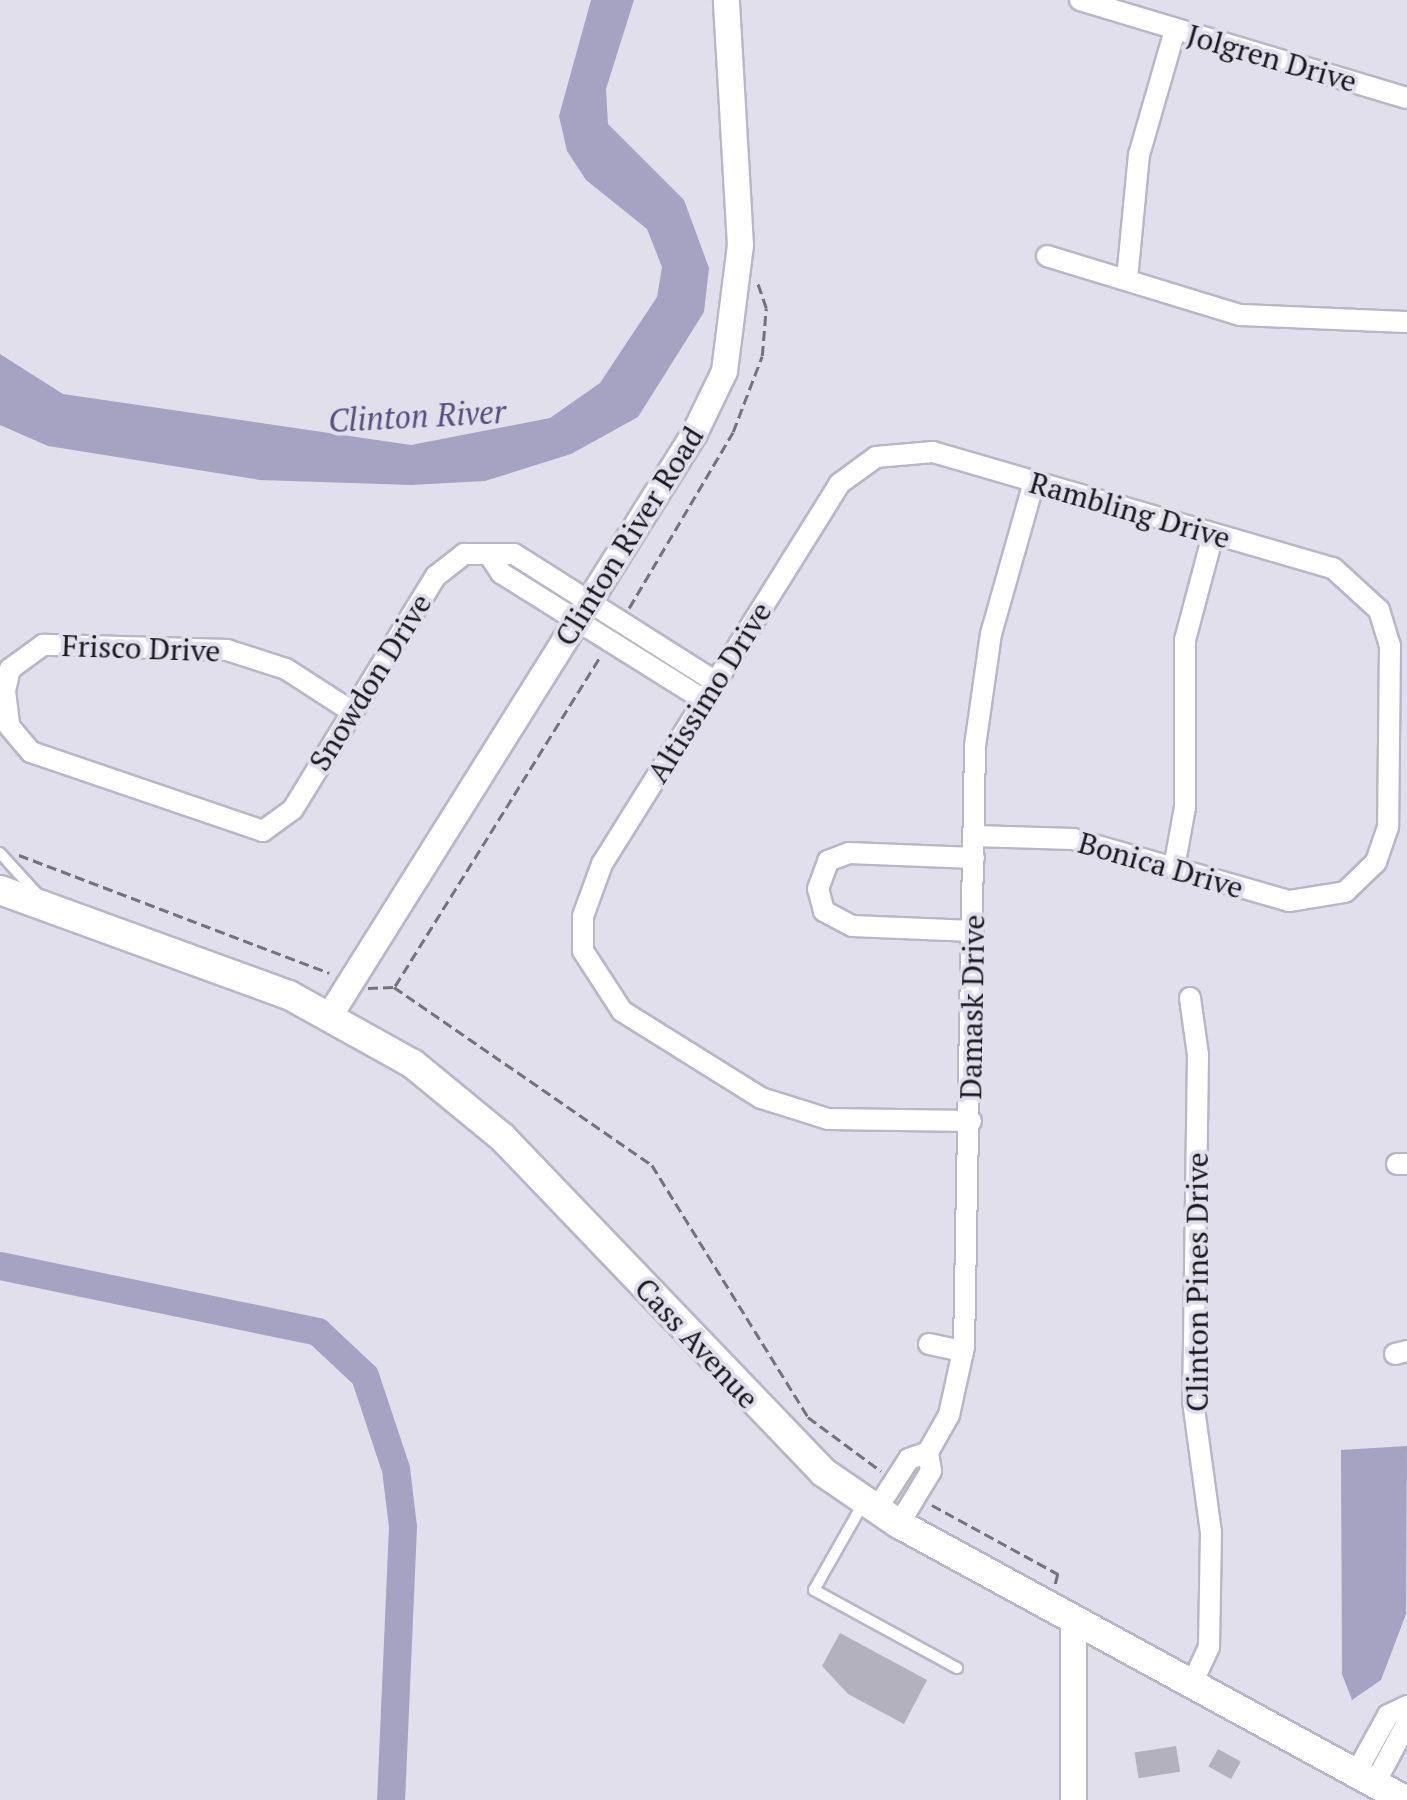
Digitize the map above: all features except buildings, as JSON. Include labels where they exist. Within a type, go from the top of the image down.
[{"type":"main road","name":"Cass Avenue","points":[[0,890],[330,1014],[413,1064],[502,1137],[782,1434],[880,1512],[1405,1800]]},
{"type":"street","name":"Clinton River Road","points":[[330,1014],[694,433],[732,342],[740,244],[726,0]]},
{"type":"street","name":"Jolgren Drive","points":[[1080,0],[1407,98]]},
{"type":"street","points":[[1127,279],[1139,155],[1175,30]]},
{"type":"street","points":[[1047,256],[1255,317],[1407,322]]},
{"type":"street","name":"Rambling Drive","points":[[876,457],[923,450],[1333,568],[1373,600],[1389,636],[1388,820],[1376,862],[1345,892]]},
{"type":"street","name":"Altissimo Drive","points":[[876,457],[839,484],[599,871],[584,950],[616,1006],[760,1098],[828,1119],[971,1122]]},
{"type":"street","name":"Damask Drive","points":[[880,1512],[918,1492],[928,1452],[949,1416],[963,1351],[971,1122],[974,836],[984,671],[1034,482]]},
{"type":"street","points":[[1174,868],[1185,807],[1186,631],[1212,535]]},
{"type":"street","name":"Snowdon Drive","points":[[263,831],[293,808],[348,710],[446,564],[488,554],[514,554],[582,611]]},
{"type":"street","points":[[582,611],[621,622],[710,691]]},
{"type":"street","points":[[582,611],[610,641],[710,691]]},
{"type":"street","name":"Frisco Drive","points":[[263,831],[30,752],[9,726],[5,691],[10,669],[43,645],[227,650],[286,669],[348,710]]},
{"type":"street","name":"Bonica Drive","points":[[974,836],[1060,836],[1288,900],[1345,892]]},
{"type":"street","points":[[973,931],[852,926],[824,911],[818,889],[828,861],[849,853],[974,858]]},
{"type":"street","name":"Clinton Pines Drive","points":[[1190,998],[1198,1054],[1194,1402],[1211,1532],[1209,1647],[1192,1683]]},
{"type":"street","points":[[929,1344],[963,1351]]},
{"type":"street","points":[[880,1512],[909,1459],[928,1452]]},
{"type":"street","points":[[1062,1613],[1073,1796]]},
{"type":"street","points":[[1365,1778],[1388,1715],[1407,1706]]},
{"type":"street","points":[[1365,1778],[1407,1723]]},
{"type":"lane","points":[[5,853],[47,907]]},
{"type":"lane","points":[[880,1512],[814,1590],[957,1668]]},
{"type":"path","points":[[621,622],[734,432],[762,356]]},
{"type":"path","points":[[394,987],[610,641]]},
{"type":"path","points":[[5,853],[331,977]]},
{"type":"path","points":[[372,990],[394,987],[652,1165],[808,1417],[896,1479]]},
{"type":"path","points":[[918,1492],[1058,1574],[1062,1613]]},
{"type":"shaded area","points":[[591,0],[634,0],[606,89],[608,124],[684,200],[709,268],[704,312],[638,417],[571,454],[485,481],[411,485],[260,480],[48,446],[0,425],[0,354],[63,394],[411,445],[550,418],[600,383],[657,297],[662,267],[647,229],[586,180],[567,151],[559,116]]},
{"type":"shaded area","points":[[1407,1446],[1406,1614],[1381,1680],[1352,1700],[1342,1674],[1341,1450]]},
{"type":"waterway","points":[[0,1266],[318,1332],[365,1376],[396,1469],[403,1527],[391,1800]]},
{"type":"water label","name":"Clinton River","points":[[417,416]]}]
